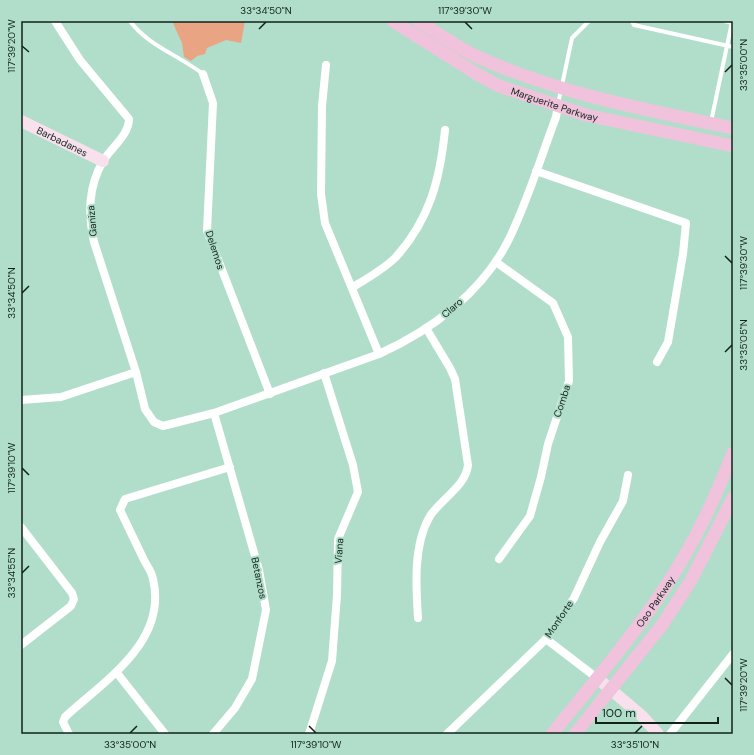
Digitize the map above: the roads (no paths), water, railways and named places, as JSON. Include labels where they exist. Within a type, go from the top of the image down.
[{"type":"main road","name":"Marguerite Parkway","points":[[394,21],[476,74],[499,86],[586,115],[733,146]]},
{"type":"main road","name":"Marguerite Parkway","points":[[418,21],[477,57],[529,77],[617,103],[733,128]]},
{"type":"main road","name":"Oso Parkway","points":[[552,734],[634,632],[678,565],[702,524],[733,453]]},
{"type":"main road","name":"Oso Parkway","points":[[575,734],[645,648],[676,605],[705,554],[733,498]]},
{"type":"street","name":"Ganiza","points":[[55,21],[80,60],[129,119],[127,129],[103,161],[93,186],[89,209],[94,242],[136,372],[145,409],[154,422]]},
{"type":"street","points":[[326,65],[322,106],[321,194],[325,223],[380,354]]},
{"type":"street","name":"Delemos","points":[[203,74],[213,103],[207,231],[270,394]]},
{"type":"street","name":"Claro","points":[[154,422],[163,426],[214,413],[380,354],[402,344],[448,313],[474,288],[496,262],[509,240],[556,117],[558,105]]},
{"type":"street","name":"Barbadanes","points":[[21,121],[103,161]]},
{"type":"street","points":[[353,287],[380,270],[396,257],[417,229],[433,197],[442,164],[445,130]]},
{"type":"street","points":[[536,171],[686,223],[683,254],[668,342],[658,362]]},
{"type":"street","name":"Comba","points":[[496,262],[552,303],[568,337],[569,381],[548,444],[541,477],[530,516],[499,559]]},
{"type":"street","points":[[418,618],[416,597],[418,549],[424,528],[438,506],[465,477],[468,465],[455,379],[426,328]]},
{"type":"street","points":[[21,400],[61,397],[136,372]]},
{"type":"street","name":"Viana","points":[[309,734],[332,661],[337,595],[338,539],[358,492],[352,465],[324,374]]},
{"type":"street","name":"Betanzos","points":[[213,734],[235,708],[252,679],[266,610],[259,570],[214,413]]},
{"type":"street","points":[[69,734],[63,722],[64,717],[117,673],[136,650],[150,627],[155,595],[153,578],[120,510],[122,503],[125,499],[230,467]]},
{"type":"street","name":"Monforte","points":[[447,734],[546,639],[574,598],[600,542],[623,501],[628,475]]},
{"type":"street","points":[[21,527],[72,593],[74,599],[70,606],[21,645]]},
{"type":"street","points":[[546,639],[612,690],[658,734]]},
{"type":"street","points":[[670,734],[733,654]]},
{"type":"street","points":[[117,673],[165,734]]},
{"type":"lane","points":[[130,21],[137,30],[146,37],[188,62],[203,74]]},
{"type":"lane","name":"Claro","points":[[558,105],[572,38],[589,21]]},
{"type":"lane","points":[[632,21],[634,25],[733,47]]},
{"type":"lane","points":[[711,123],[733,22],[724,21]]}]
